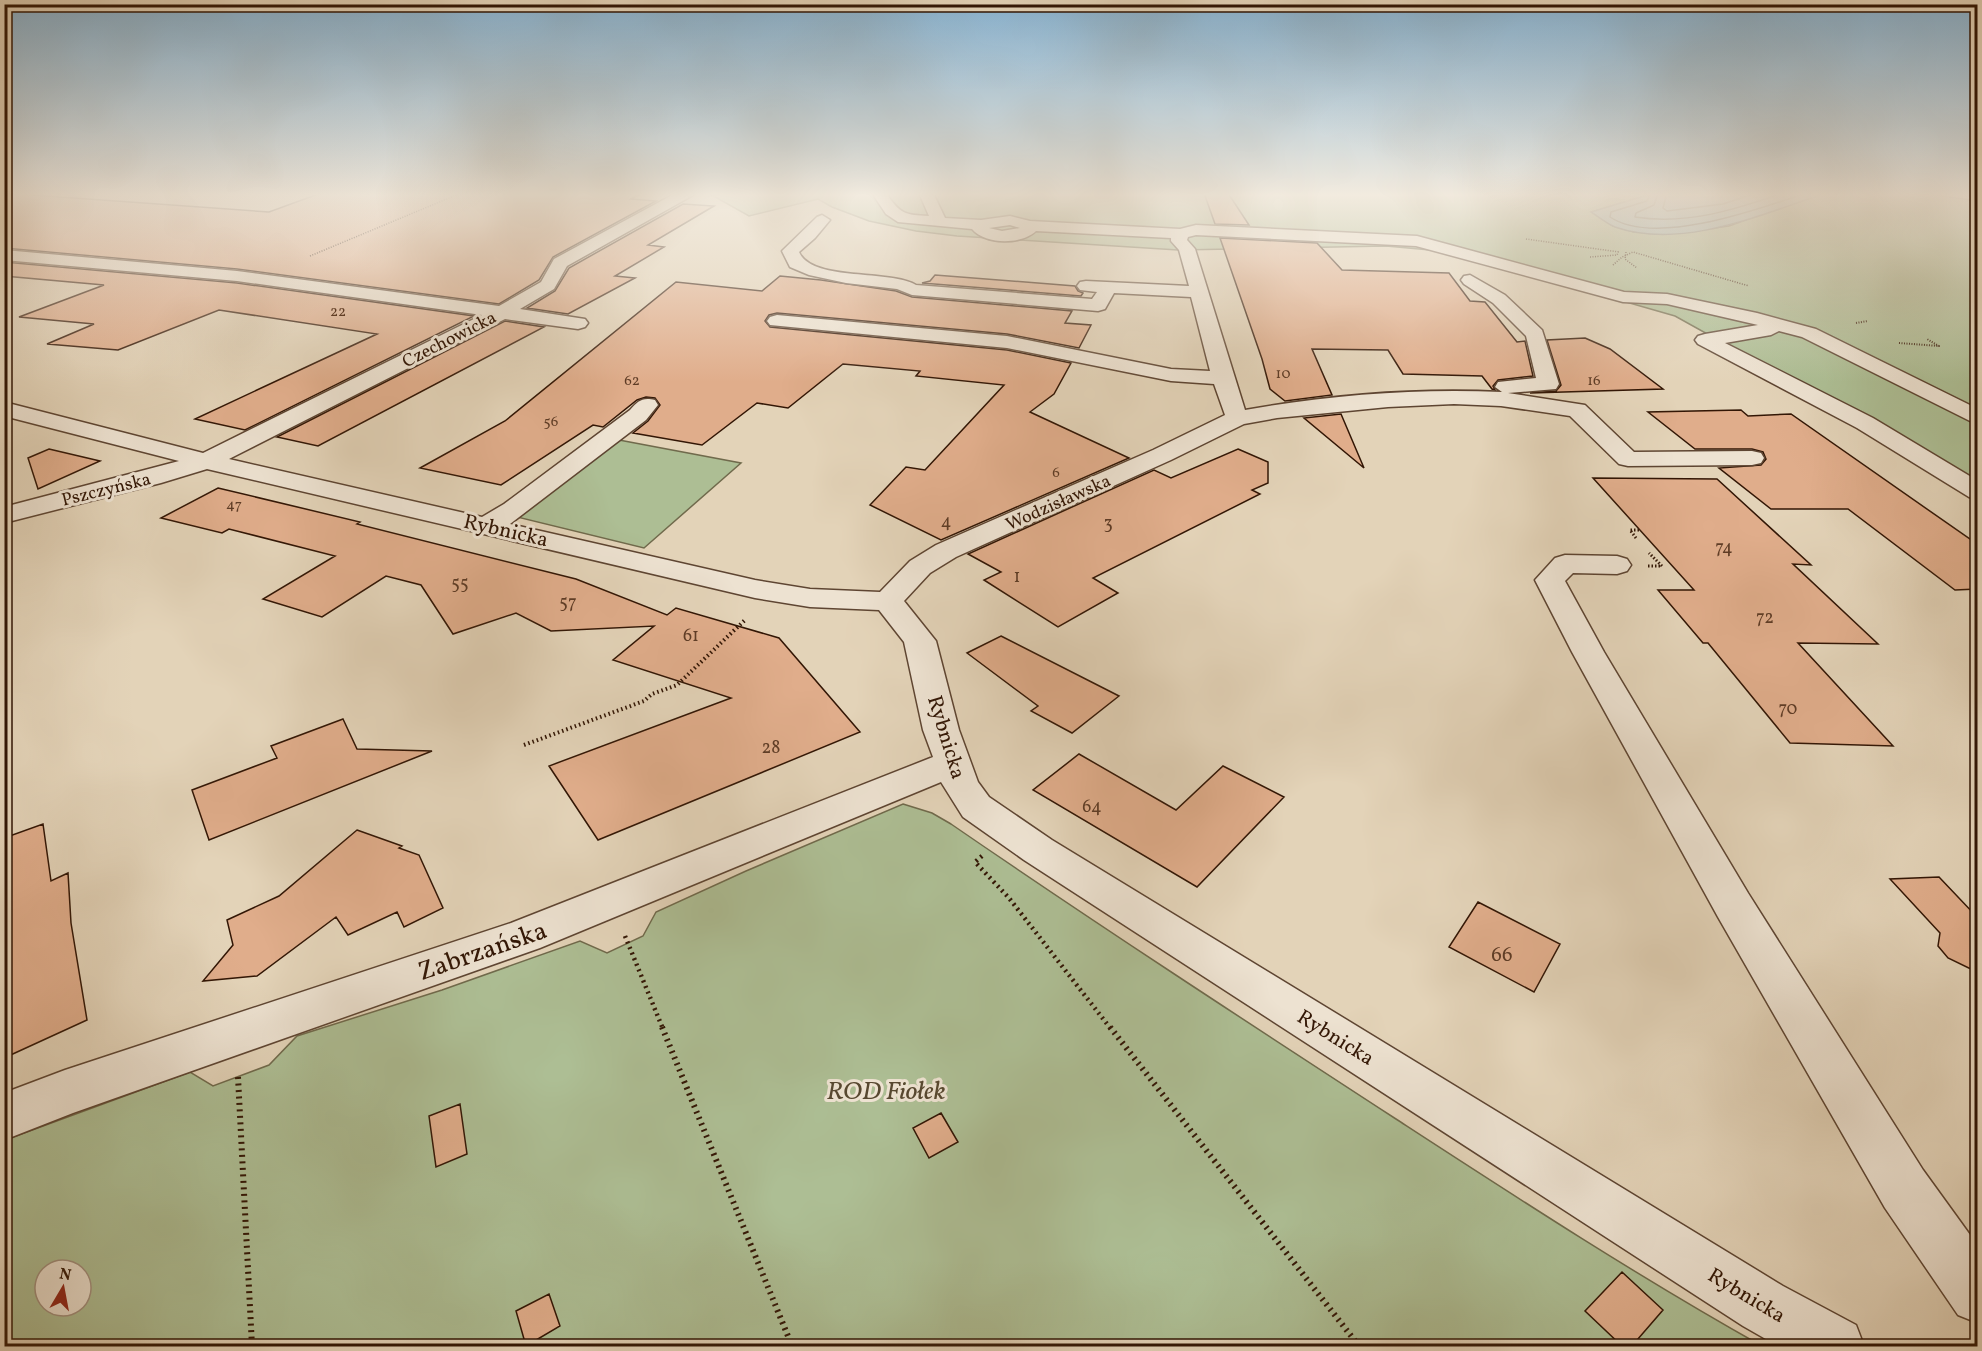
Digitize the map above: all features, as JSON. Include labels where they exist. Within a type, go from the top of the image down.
[{"type":"street","name":"Czechowicka","points":[[16,256],[237,276],[503,312]]},
{"type":"street","points":[[503,312],[548,285],[560,263],[572,256]]},
{"type":"street","points":[[792,256],[794,262],[803,268],[831,275],[902,284],[912,290],[1098,305],[1108,288]]},
{"type":"street","points":[[1187,256],[1230,403],[1238,418]]},
{"type":"street","points":[[1476,256],[1610,294],[1641,299],[1667,299],[1809,333],[1977,418]]},
{"type":"street","points":[[1512,266],[1546,265],[1636,272],[1667,299]]},
{"type":"street","points":[[890,269],[912,271]]},
{"type":"street","points":[[1610,294],[1619,292],[1636,272]]},
{"type":"street","points":[[1454,397],[1495,388],[1548,384],[1535,334],[1499,299],[1470,280]]},
{"type":"street","points":[[1067,284],[1198,292]]},
{"type":"street","points":[[503,312],[578,323]]},
{"type":"street","name":"Czechowicka","points":[[206,461],[503,312]]},
{"type":"street","points":[[777,321],[1007,342],[1171,375],[1223,378]]},
{"type":"street","points":[[1786,327],[1705,340],[1864,423],[1977,492]]},
{"type":"street","name":"Wodzisławska","points":[[888,601],[920,567],[946,551],[1162,455],[1238,418],[1277,411],[1377,401],[1454,397],[1501,399],[1577,410],[1628,459],[1752,458]]},
{"type":"street","points":[[487,526],[513,510],[638,415],[647,405]]},
{"type":"street","name":"Rybnicka","points":[[4,409],[206,461],[783,595],[888,601],[920,641],[941,730],[960,782],[976,807],[1038,850],[1763,1306],[1835,1347]]},
{"type":"street","name":"Pszczyńska","points":[[4,515],[152,478],[206,461]]},
{"type":"street","points":[[1599,564],[1565,564],[1550,580],[1588,652],[1733,905],[1905,1189],[1977,1295]]},
{"type":"street","name":"Zabrzańska","points":[[4,1117],[65,1093],[525,936],[953,763]]},
{"type":"path","points":[[300,261],[312,256]]},
{"type":"path","points":[[1616,256],[1608,266],[1626,257]]},
{"type":"path","points":[[1647,256],[1750,287]]},
{"type":"path","points":[[1861,322],[1868,321]]},
{"type":"path","points":[[1927,339],[1934,342]]},
{"type":"path","points":[[524,745],[644,701],[652,694],[677,685],[739,626]]},
{"type":"path","points":[[989,850],[975,862],[1009,898],[1359,1347]]},
{"type":"path","points":[[628,943],[792,1347]]},
{"type":"path","points":[[238,1076],[252,1347]]},
{"type":"green space","points":[[1466,256],[1977,256],[1977,484],[1675,316]]},
{"type":"green space","points":[[619,440],[741,463],[644,548],[517,517]]},
{"type":"green space","name":"ROD Fiołek","points":[[903,804],[932,813],[1486,1178],[1623,1264],[1762,1346],[5,1346],[5,1140],[190,1072],[213,1086],[269,1065],[297,1036],[442,990],[580,941],[607,953],[643,936],[656,912]]},
{"type":"building","points":[[93,256],[555,256],[539,280],[499,304],[237,269]]},
{"type":"building","points":[[590,256],[649,256],[615,276],[635,278],[568,314],[527,308],[555,291],[569,268]]},
{"type":"building","points":[[1226,256],[1329,256],[1342,270],[1449,273],[1470,301],[1485,302],[1517,342],[1525,341],[1533,376],[1498,380],[1493,386],[1495,390],[1482,376],[1403,374],[1388,350],[1312,349],[1332,395],[1285,401],[1270,389]]},
{"type":"building","points":[[4,262],[237,283],[474,316],[245,430],[195,419],[377,334],[219,310],[118,350],[47,344],[94,324],[19,317],[104,285],[4,276]]},
{"type":"building","points":[[935,275],[1075,286],[1083,293],[1081,296],[922,283],[930,281]]},
{"type":"building","points":[[780,276],[896,291],[912,297],[1072,311],[1065,323],[1091,325],[1079,348],[1007,334],[777,313],[769,315],[765,321],[770,327],[1007,350],[1071,363],[1054,394],[1030,412],[1129,458],[941,540],[870,505],[906,467],[925,470],[1004,385],[916,376],[920,371],[843,364],[788,408],[757,403],[702,445],[633,433],[648,421],[660,405],[655,398],[646,397],[637,400],[603,427],[593,425],[501,485],[420,468],[505,421],[676,282],[762,291]]},
{"type":"building","points":[[505,321],[544,327],[318,446],[277,437]]},
{"type":"building","points":[[1585,338],[1610,349],[1663,389],[1530,393],[1556,391],[1561,385],[1547,340]]},
{"type":"building","points":[[1741,410],[1748,416],[1791,414],[1977,544],[1977,589],[1955,590],[1848,509],[1771,509],[1719,468],[1761,465],[1766,459],[1763,452],[1752,449],[1695,449],[1648,412]]},
{"type":"building","points":[[1341,414],[1364,468],[1304,418]]},
{"type":"building","points":[[49,449],[100,461],[38,489],[28,458]]},
{"type":"building","points":[[1238,449],[1268,462],[1268,483],[1252,490],[1260,494],[1093,578],[1118,593],[1058,627],[984,580],[1001,572],[968,554],[1154,470],[1171,478]]},
{"type":"building","points":[[1593,478],[1717,479],[1811,565],[1793,564],[1878,644],[1798,643],[1893,746],[1790,743],[1708,643],[1703,643],[1658,590],[1694,590]]},
{"type":"building","points":[[218,488],[360,522],[357,524],[576,579],[667,615],[676,608],[779,638],[860,732],[598,840],[549,766],[731,698],[613,660],[654,626],[551,631],[516,613],[453,634],[421,585],[386,576],[322,617],[263,599],[335,556],[229,529],[222,533],[161,518]]},
{"type":"building","points":[[1001,636],[1119,696],[1072,733],[1031,711],[1038,706],[967,653]]},
{"type":"building","points":[[343,719],[357,749],[432,751],[209,840],[192,790],[277,758],[271,746]]},
{"type":"building","points":[[1079,754],[1176,810],[1223,766],[1284,797],[1197,887],[1033,790]]},
{"type":"building","points":[[43,824],[51,881],[68,873],[71,923],[87,1020],[4,1058],[4,838]]},
{"type":"building","points":[[357,830],[402,846],[399,848],[419,855],[443,908],[404,927],[397,912],[348,935],[336,917],[257,976],[203,981],[233,945],[227,920],[279,896]]},
{"type":"building","points":[[1939,877],[1977,917],[1977,972],[1948,958],[1938,946],[1940,933],[1890,879]]},
{"type":"building","points":[[1478,902],[1560,944],[1534,992],[1449,947]]},
{"type":"building","points":[[460,1104],[467,1154],[436,1167],[429,1116]]},
{"type":"building","points":[[941,1113],[958,1142],[929,1158],[913,1128]]},
{"type":"building","points":[[1622,1272],[1663,1310],[1631,1347],[1623,1347],[1585,1311]]},
{"type":"building","points":[[549,1294],[560,1326],[526,1346],[516,1311]]}]
